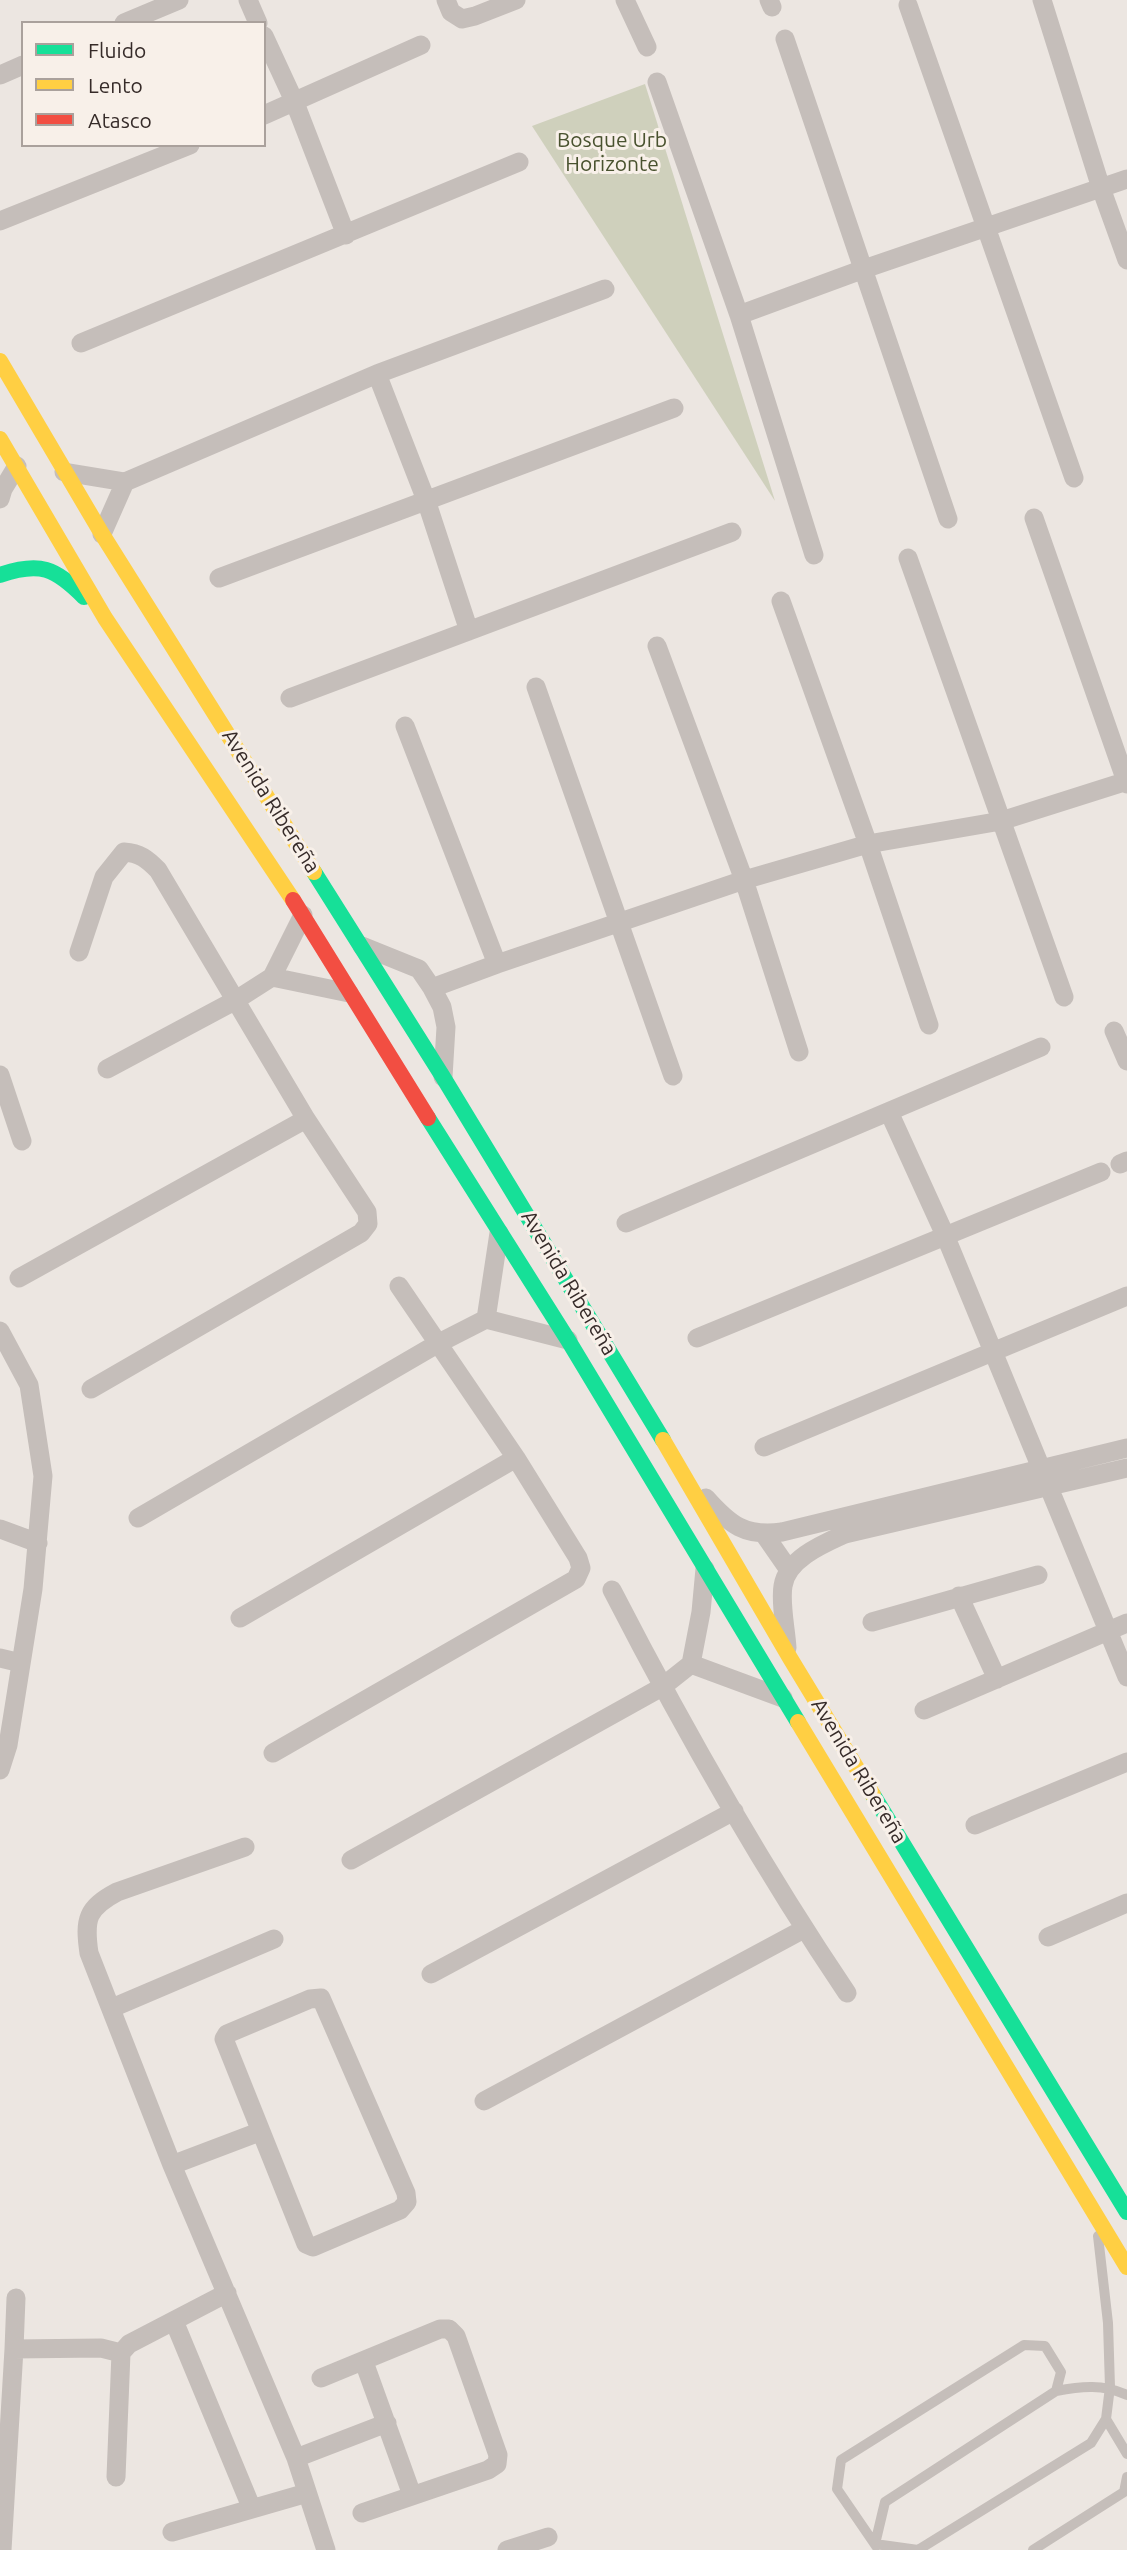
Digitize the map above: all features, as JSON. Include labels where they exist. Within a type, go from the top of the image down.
[{"type":"street","points":[[129,21],[178,0]]},
{"type":"street","points":[[248,0],[257,21]]},
{"type":"street","points":[[446,0],[451,12],[461,19],[516,0]]},
{"type":"street","points":[[625,0],[647,47]]},
{"type":"street","points":[[1042,0],[1101,188],[1127,260]]},
{"type":"street","points":[[908,5],[1074,478]]},
{"type":"street","points":[[785,39],[948,519]]},
{"type":"street","points":[[266,40],[295,103],[346,234]]},
{"type":"street","points":[[266,114],[421,45]]},
{"type":"street","points":[[0,75],[21,66]]},
{"type":"street","points":[[657,82],[739,315],[814,555]]},
{"type":"street","points":[[0,221],[185,147]]},
{"type":"street","points":[[81,343],[519,162]]},
{"type":"street","points":[[739,315],[1127,179]]},
{"type":"street","points":[[64,472],[125,482],[377,374],[605,289]]},
{"type":"street","name":"Avenida Ribereña","points":[[0,361],[102,534],[443,1077],[682,1471],[787,1653],[1127,2212]]},
{"type":"street","points":[[377,374],[426,500],[469,631]]},
{"type":"street","points":[[219,578],[674,408]]},
{"type":"street","name":"Avenida Ribereña","points":[[0,439],[105,618],[303,915],[349,993],[568,1340],[1127,2267]]},
{"type":"street","points":[[0,499],[17,466]]},
{"type":"street","points":[[102,534],[125,482]]},
{"type":"street","points":[[432,988],[619,921],[744,880],[868,844],[1001,821],[1127,782],[1034,518]]},
{"type":"street","points":[[290,698],[732,532]]},
{"type":"street","points":[[908,558],[1064,997]]},
{"type":"street","points":[[0,575],[16,569],[43,567],[65,576],[105,618]]},
{"type":"street","points":[[782,601],[929,1025]]},
{"type":"street","points":[[657,646],[744,880],[799,1052]]},
{"type":"street","points":[[536,687],[673,1076]]},
{"type":"street","points":[[405,726],[497,964]]},
{"type":"street","points":[[79,952],[104,877],[124,852],[137,853],[148,860],[158,870],[306,1119],[367,1212],[368,1223],[361,1233],[91,1389]]},
{"type":"street","points":[[107,1069],[236,1000],[272,977],[303,915]]},
{"type":"street","points":[[362,946],[419,969],[432,988],[442,1007],[446,1027],[443,1077]]},
{"type":"street","points":[[272,977],[349,993]]},
{"type":"street","points":[[1114,1031],[1127,1061]]},
{"type":"street","points":[[626,1223],[1041,1047]]},
{"type":"street","points":[[0,1075],[22,1141]]},
{"type":"street","points":[[890,1112],[1050,1487],[1127,1677]]},
{"type":"street","points":[[19,1278],[306,1119]]},
{"type":"street","points":[[697,1338],[1101,1172]]},
{"type":"street","points":[[486,1320],[499,1233]]},
{"type":"street","points":[[273,1753],[576,1579],[581,1569],[578,1558],[516,1458],[399,1286]]},
{"type":"street","points":[[764,1447],[1127,1296]]},
{"type":"street","points":[[138,1518],[437,1344],[486,1320],[568,1340]]},
{"type":"street","points":[[0,1331],[29,1385],[43,1476],[38,1543],[21,1663],[8,1745],[0,1770]]},
{"type":"street","points":[[682,1471],[724,1518],[740,1528],[764,1534],[782,1532],[1127,1448]]},
{"type":"street","points":[[240,1618],[516,1458]]},
{"type":"street","points":[[787,1653],[783,1587],[789,1570],[818,1546],[845,1534],[1127,1468]]},
{"type":"street","points":[[0,1529],[38,1543]]},
{"type":"street","points":[[764,1534],[789,1570]]},
{"type":"street","points":[[351,1860],[662,1687],[691,1664],[701,1612],[705,1569]]},
{"type":"street","points":[[872,1622],[1038,1575]]},
{"type":"street","points":[[612,1590],[662,1687],[734,1811],[804,1928],[847,1993]]},
{"type":"street","points":[[959,1596],[997,1679]]},
{"type":"street","points":[[924,1710],[1127,1623]]},
{"type":"street","points":[[0,1658],[21,1663]]},
{"type":"street","points":[[691,1664],[783,1698]]},
{"type":"street","points":[[975,1825],[1127,1762]]},
{"type":"street","points":[[432,1974],[734,1811]]},
{"type":"street","points":[[245,1847],[117,1892],[98,1902],[89,1914],[87,1938],[89,1953],[172,2165],[296,2458],[327,2550]]},
{"type":"street","points":[[1048,1937],[1127,1903]]},
{"type":"street","points":[[484,2101],[804,1928]]},
{"type":"street","points":[[112,2008],[274,1939]]},
{"type":"street","points":[[321,1998],[406,2193],[407,2202],[400,2210],[313,2247],[306,2245],[259,2132],[223,2039],[227,2034],[310,1999],[321,1998]]},
{"type":"street","points":[[172,2165],[259,2132]]},
{"type":"street","points":[[116,2477],[121,2353],[130,2344],[227,2293]]},
{"type":"street","points":[[2,2550],[16,2298]]},
{"type":"street","points":[[174,2321],[251,2509]]},
{"type":"street","points":[[321,2378],[440,2329],[449,2329],[456,2336],[498,2455],[497,2464],[488,2470],[362,2513]]},
{"type":"street","points":[[14,2349],[101,2348],[121,2353]]},
{"type":"street","points":[[364,2362],[412,2495]]},
{"type":"street","points":[[296,2458],[387,2423]]},
{"type":"street","points":[[172,2532],[307,2493]]},
{"type":"street","points":[[507,2550],[548,2537]]},
{"type":"lane","points":[[877,2547],[918,2550],[1091,2443],[1106,2418],[1110,2387],[1108,2323],[1096,2217]]},
{"type":"lane","points":[[877,2547],[837,2488],[841,2460],[1024,2344],[1045,2346],[1060,2372],[1056,2391]]},
{"type":"lane","points":[[877,2547],[885,2501],[1056,2391],[1082,2386],[1110,2387],[1127,2395]]},
{"type":"lane","points":[[1106,2418],[1127,2454]]},
{"type":"lane","points":[[1033,2550],[1125,2492],[1127,2477]]},
{"type":"green space","name":"Bosque Urb Horizonte","points":[[645,84],[775,501],[532,126]]},
{"type":"traffic: fast","points":[[0,575],[26,568],[46,570],[64,579],[84,597]]},
{"type":"traffic: fast","points":[[314,872],[443,1077],[663,1440]]},
{"type":"traffic: fast","points":[[428,1118],[568,1340],[798,1722]]},
{"type":"traffic: fast","points":[[873,1795],[1127,2212]]},
{"type":"traffic: slow","points":[[0,361],[102,534],[314,872]]},
{"type":"traffic: slow","points":[[0,439],[105,618],[293,900]]},
{"type":"traffic: slow","points":[[663,1440],[873,1795]]},
{"type":"traffic: slow","points":[[798,1722],[1127,2267]]},
{"type":"traffic: jam","points":[[293,900],[428,1118]]}]
